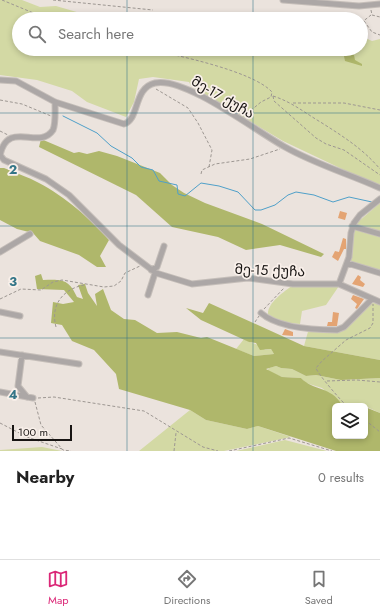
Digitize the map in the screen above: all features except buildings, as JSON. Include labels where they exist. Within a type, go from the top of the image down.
[{"type":"street","points":[[283,0],[359,6],[380,4]]},
{"type":"street","points":[[0,80],[6,79],[24,84],[55,102],[124,124],[131,119],[142,91],[150,85]]},
{"type":"street","name":"მე-17 ქუჩა","points":[[150,85],[163,82],[176,84],[209,100],[285,148],[380,188]]},
{"type":"street","points":[[12,137],[39,138],[48,135],[53,129],[55,102]]},
{"type":"street","name":"მე-15 ქუჩა","points":[[12,137],[7,141],[2,149],[0,155],[4,160],[46,179],[69,195],[119,245],[153,271],[177,281],[192,284],[248,278],[288,284],[339,284]]},
{"type":"street","points":[[380,199],[360,215],[352,226],[347,263],[339,284],[380,302]]},
{"type":"street","points":[[352,226],[380,234]]},
{"type":"street","points":[[0,252],[30,234]]},
{"type":"street","points":[[148,295],[153,271],[157,267],[164,246]]},
{"type":"street","points":[[347,263],[380,273]]},
{"type":"street","points":[[261,313],[273,321],[282,324],[337,330],[344,327],[372,298]]},
{"type":"street","points":[[0,312],[20,316]]},
{"type":"street","points":[[0,352],[79,364]]},
{"type":"street","points":[[22,355],[18,386],[26,397]]},
{"type":"street","points":[[0,392],[33,398]]},
{"type":"path","points":[[2,0],[31,12]]},
{"type":"path","points":[[53,0],[153,10]]},
{"type":"path","points":[[371,6],[372,14]]},
{"type":"path","points":[[372,14],[380,17]]},
{"type":"path","points":[[368,18],[372,14]]},
{"type":"path","points":[[368,26],[372,32],[380,35]]},
{"type":"path","points":[[176,56],[206,63],[248,77],[263,84],[270,90],[274,101],[316,138],[326,144],[344,150],[380,176]]},
{"type":"path","points":[[150,85],[188,108],[198,123],[212,150],[209,167]]},
{"type":"path","points":[[226,112],[249,112],[261,102],[273,96],[292,103],[351,141],[380,169]]},
{"type":"path","points":[[0,100],[22,104],[46,115],[54,116]]},
{"type":"path","points":[[292,103],[344,103],[375,107],[380,110]]},
{"type":"path","points":[[0,132],[12,137]]},
{"type":"path","points":[[201,174],[202,170],[226,161],[250,159],[285,148]]},
{"type":"path","points":[[0,299],[21,289],[41,290],[53,282],[62,280],[104,287],[114,286],[121,281],[125,272],[140,266],[146,266]]},
{"type":"path","points":[[56,327],[53,314],[61,299],[70,290],[87,284]]},
{"type":"path","points":[[254,322],[288,284]]},
{"type":"path","points":[[344,403],[339,399],[327,381],[318,374],[316,368],[346,340],[370,328],[373,323],[372,298]]},
{"type":"path","points":[[327,381],[357,380],[380,382]]},
{"type":"path","points":[[63,450],[41,425],[38,417],[37,405],[33,398],[54,396],[144,411],[176,432],[203,447],[218,451]]},
{"type":"path","points":[[368,422],[380,432]]},
{"type":"path","points":[[0,423],[26,437],[63,450],[71,451]]},
{"type":"path","points":[[174,451],[176,432]]},
{"type":"path","points":[[230,451],[289,438],[332,451]]},
{"type":"green space","points":[[0,0],[22,0],[40,7],[56,6],[77,12],[12,12],[12,56],[368,56],[368,39],[372,41],[380,39],[380,187],[283,141],[191,86],[189,82],[153,77],[139,79],[134,102],[126,117],[87,102],[72,91],[37,80],[0,75]]},
{"type":"green space","points":[[344,56],[354,56],[355,60],[362,64],[362,66],[345,61]]},
{"type":"green space","points":[[41,139],[74,153],[79,152],[87,154],[99,151],[117,156],[160,173],[172,185],[184,193],[205,203],[262,224],[324,254],[321,257],[280,245],[246,250],[218,237],[172,227],[136,195],[39,147]]},
{"type":"green space","points":[[0,168],[4,168],[26,177],[48,188],[86,216],[109,240],[100,256],[106,267],[97,267],[79,255],[40,241],[33,233],[17,229],[0,220]]},
{"type":"green space","points":[[380,203],[380,276],[347,266],[355,229],[358,222]]},
{"type":"green space","points":[[41,274],[43,280],[64,281],[68,283],[77,297],[83,299],[78,285],[85,284],[88,293],[97,306],[95,294],[103,289],[111,310],[124,319],[135,320],[157,333],[177,332],[201,338],[207,337],[254,356],[274,354],[271,349],[260,350],[256,343],[249,342],[201,320],[186,308],[203,313],[209,303],[304,346],[380,360],[380,378],[341,380],[316,375],[306,376],[292,369],[276,366],[266,369],[282,377],[301,378],[338,399],[341,403],[332,403],[332,439],[368,439],[368,408],[380,413],[380,451],[336,451],[258,426],[247,429],[206,420],[190,410],[119,389],[116,374],[94,350],[72,341],[62,325],[51,323],[53,302],[63,304],[74,302],[64,290],[37,289],[35,276]]},
{"type":"green space","points":[[293,285],[339,286],[326,305],[302,311],[300,324],[281,322],[268,314],[269,310],[274,301]]},
{"type":"green space","points":[[373,303],[380,304],[380,360],[304,346],[309,328],[338,332],[343,330],[368,305]]},
{"type":"green space","points":[[244,339],[265,350],[271,349],[274,354],[254,356],[236,349]]},
{"type":"green space","points":[[276,366],[292,369],[306,376],[316,375],[341,380],[380,378],[380,413],[368,407],[368,403],[340,403],[322,388],[306,383],[301,378],[282,377],[267,371],[269,368]]},
{"type":"green space","points":[[190,410],[206,420],[247,429],[258,426],[291,437],[224,451],[139,451]]},
{"type":"green space","points":[[285,440],[327,451],[236,451]]},
{"type":"green space","points":[[42,447],[62,451],[0,451],[0,450]]},
{"type":"waterway","points":[[63,116],[97,133],[111,146],[132,158],[141,167],[153,170],[159,181],[177,185],[178,194],[185,196],[201,183],[219,186],[238,192],[255,210],[261,210],[275,205],[288,195],[296,192],[314,195],[333,202],[349,197],[372,202]]}]
